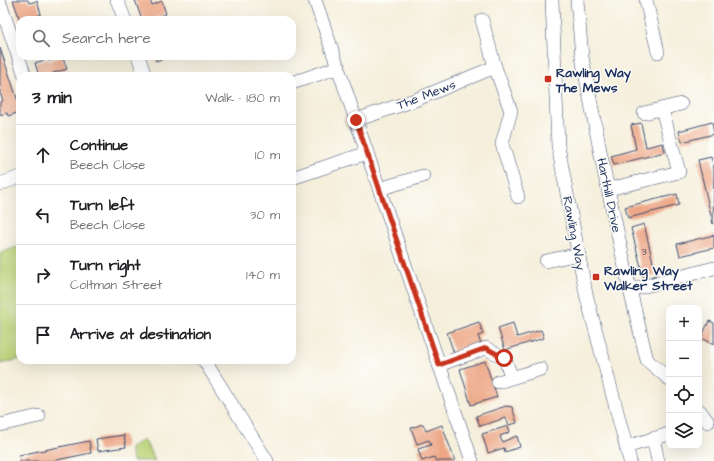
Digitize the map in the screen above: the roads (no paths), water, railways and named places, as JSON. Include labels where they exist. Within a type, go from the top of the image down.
[{"type":"street","points":[[117,0],[123,16]]},
{"type":"street","points":[[316,0],[472,461]]},
{"type":"street","name":"Rawling Way","points":[[552,0],[558,146],[586,294],[630,461]]},
{"type":"street","name":"Harthill Drive","points":[[577,0],[582,57],[603,166],[630,290],[648,360],[667,377]]},
{"type":"street","points":[[646,0],[658,52]]},
{"type":"street","points":[[0,3],[16,50]]},
{"type":"street","points":[[482,20],[495,67],[511,112],[502,144],[518,197]]},
{"type":"street","points":[[20,60],[24,72]]},
{"type":"street","points":[[139,60],[144,72]]},
{"type":"street","points":[[296,82],[339,67]]},
{"type":"street","name":"The Mews","points":[[356,120],[415,100],[495,67]]},
{"type":"street","points":[[644,113],[681,104]]},
{"type":"street","points":[[609,190],[679,172],[662,109]]},
{"type":"street","points":[[296,177],[367,153]]},
{"type":"street","points":[[379,189],[423,176]]},
{"type":"street","points":[[0,184],[16,178]]},
{"type":"street","points":[[546,261],[578,254]]},
{"type":"street","points":[[630,290],[714,268]]},
{"type":"street","points":[[439,365],[486,348],[504,358],[512,377]]},
{"type":"street","points":[[206,364],[266,461]]},
{"type":"street","points":[[498,382],[541,369]]},
{"type":"street","points":[[701,413],[707,423]]},
{"type":"street","points":[[0,425],[39,416]]},
{"type":"street","points":[[626,447],[666,435]]},
{"type":"street","points":[[653,438],[658,461]]},
{"type":"place","name":"Rawling Way The Mews","points":[[548,79]]},
{"type":"place","name":"Rawling Way Walker Street","points":[[596,277]]}]
